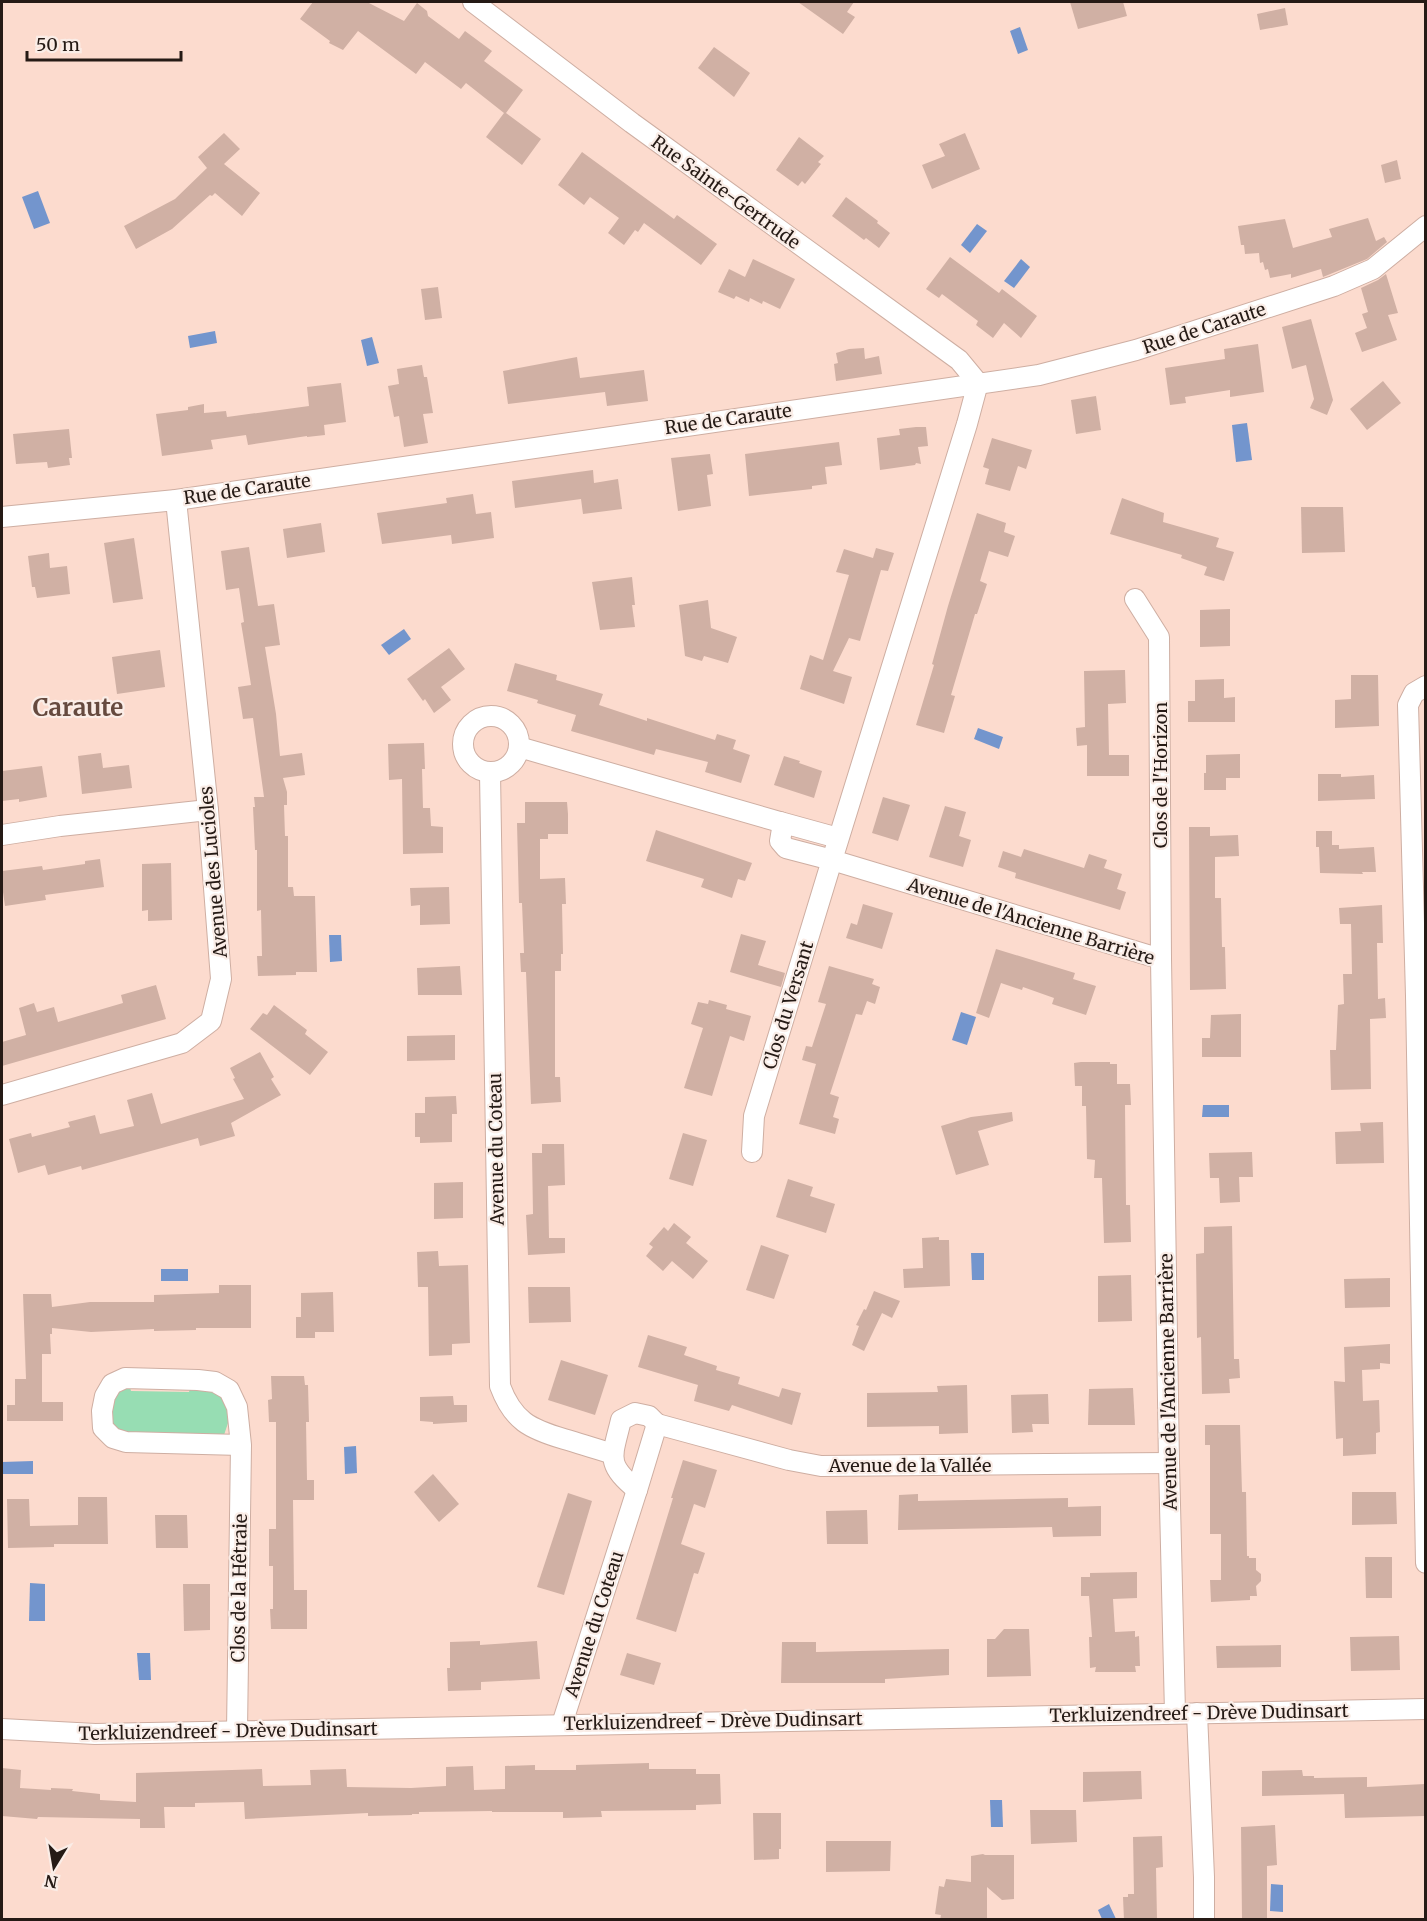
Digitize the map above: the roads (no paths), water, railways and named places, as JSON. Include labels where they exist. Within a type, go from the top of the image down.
[{"type":"street","name":"Rue Sainte-Gertrude","points":[[473,2],[632,123],[959,360],[978,383]]},
{"type":"street","name":"Rue de Caraute","points":[[2,517],[176,500],[1039,375],[1136,350],[1334,286],[1373,269],[1425,226]]},
{"type":"street","points":[[780,822],[782,829],[780,841],[786,848],[832,860],[978,383]]},
{"type":"street","name":"Avenue des Lucioles","points":[[2,1095],[182,1043],[211,1021],[221,979],[208,810],[176,500]]},
{"type":"street","name":"Clos de l'Horizon","points":[[1135,598],[1159,638],[1161,959]]},
{"type":"street","points":[[1425,687],[1414,693],[1408,705],[1420,996],[1425,1563]]},
{"type":"street","points":[[484,716],[498,716],[514,728],[519,747],[514,760],[509,765],[503,770],[490,773],[477,769],[467,760],[462,747],[464,733],[472,722],[484,716]]},
{"type":"street","points":[[519,747],[838,838]]},
{"type":"street","name":"Avenue du Coteau","points":[[490,773],[500,1386],[506,1402],[521,1420],[536,1431],[613,1454]]},
{"type":"street","points":[[2,835],[60,826],[208,810]]},
{"type":"street","name":"Avenue de l'Ancienne Barrière","points":[[832,860],[1161,959],[1175,1713]]},
{"type":"street","name":"Clos du Versant","points":[[752,1152],[754,1116],[832,860]]},
{"type":"street","name":"Clos de la Hêtraie","points":[[237,1731],[241,1445],[237,1407],[229,1390],[215,1382],[125,1378],[112,1384],[105,1396],[102,1411],[103,1428],[113,1438],[126,1442],[241,1445]]},
{"type":"street","points":[[637,1490],[620,1476],[614,1464],[613,1454],[621,1420],[635,1413],[649,1416],[657,1424]]},
{"type":"street","name":"Avenue du Coteau","points":[[562,1724],[657,1424]]},
{"type":"street","name":"Avenue de la Vallée","points":[[657,1424],[789,1460],[821,1466],[1169,1463]]},
{"type":"street","name":"Terkluizendreef - Drève Dudinsart","points":[[2,1729],[95,1734],[1425,1709]]},
{"type":"street","points":[[1197,1713],[1204,1920]]},
{"type":"water","points":[[1020,27],[1028,50],[1018,54],[1010,31]]},
{"type":"water","points":[[38,191],[50,223],[34,229],[22,197]]},
{"type":"water","points":[[977,224],[987,231],[970,253],[961,245]]},
{"type":"water","points":[[1021,259],[1030,267],[1014,288],[1004,281]]},
{"type":"water","points":[[215,331],[217,343],[190,348],[188,336]]},
{"type":"water","points":[[372,337],[379,363],[367,366],[361,340]]},
{"type":"water","points":[[1247,423],[1252,460],[1236,462],[1232,425]]},
{"type":"water","points":[[404,629],[411,639],[389,655],[381,645]]},
{"type":"water","points":[[978,728],[1003,737],[999,749],[974,739]]},
{"type":"water","points":[[329,935],[341,935],[342,961],[330,962]]},
{"type":"water","points":[[961,1012],[976,1017],[967,1045],[952,1040]]},
{"type":"water","points":[[1203,1105],[1229,1105],[1229,1117],[1202,1117]]},
{"type":"water","points":[[971,1253],[984,1253],[984,1280],[972,1280]]},
{"type":"water","points":[[161,1269],[188,1269],[188,1281],[161,1281]]},
{"type":"water","points":[[356,1446],[357,1473],[345,1474],[344,1447]]},
{"type":"water","points":[[33,1461],[33,1474],[2,1474],[2,1462]]},
{"type":"water","points":[[30,1583],[45,1584],[45,1621],[29,1621]]},
{"type":"water","points":[[137,1653],[150,1653],[151,1680],[139,1680]]},
{"type":"water","points":[[990,1800],[1002,1800],[1003,1827],[991,1827]]},
{"type":"water","points":[[1271,1884],[1283,1885],[1283,1912],[1270,1911]]},
{"type":"water","points":[[1109,1904],[1116,1919],[1102,1919],[1098,1910]]},
{"type":"district","name":"Caraute","points":[[78,707]]}]
